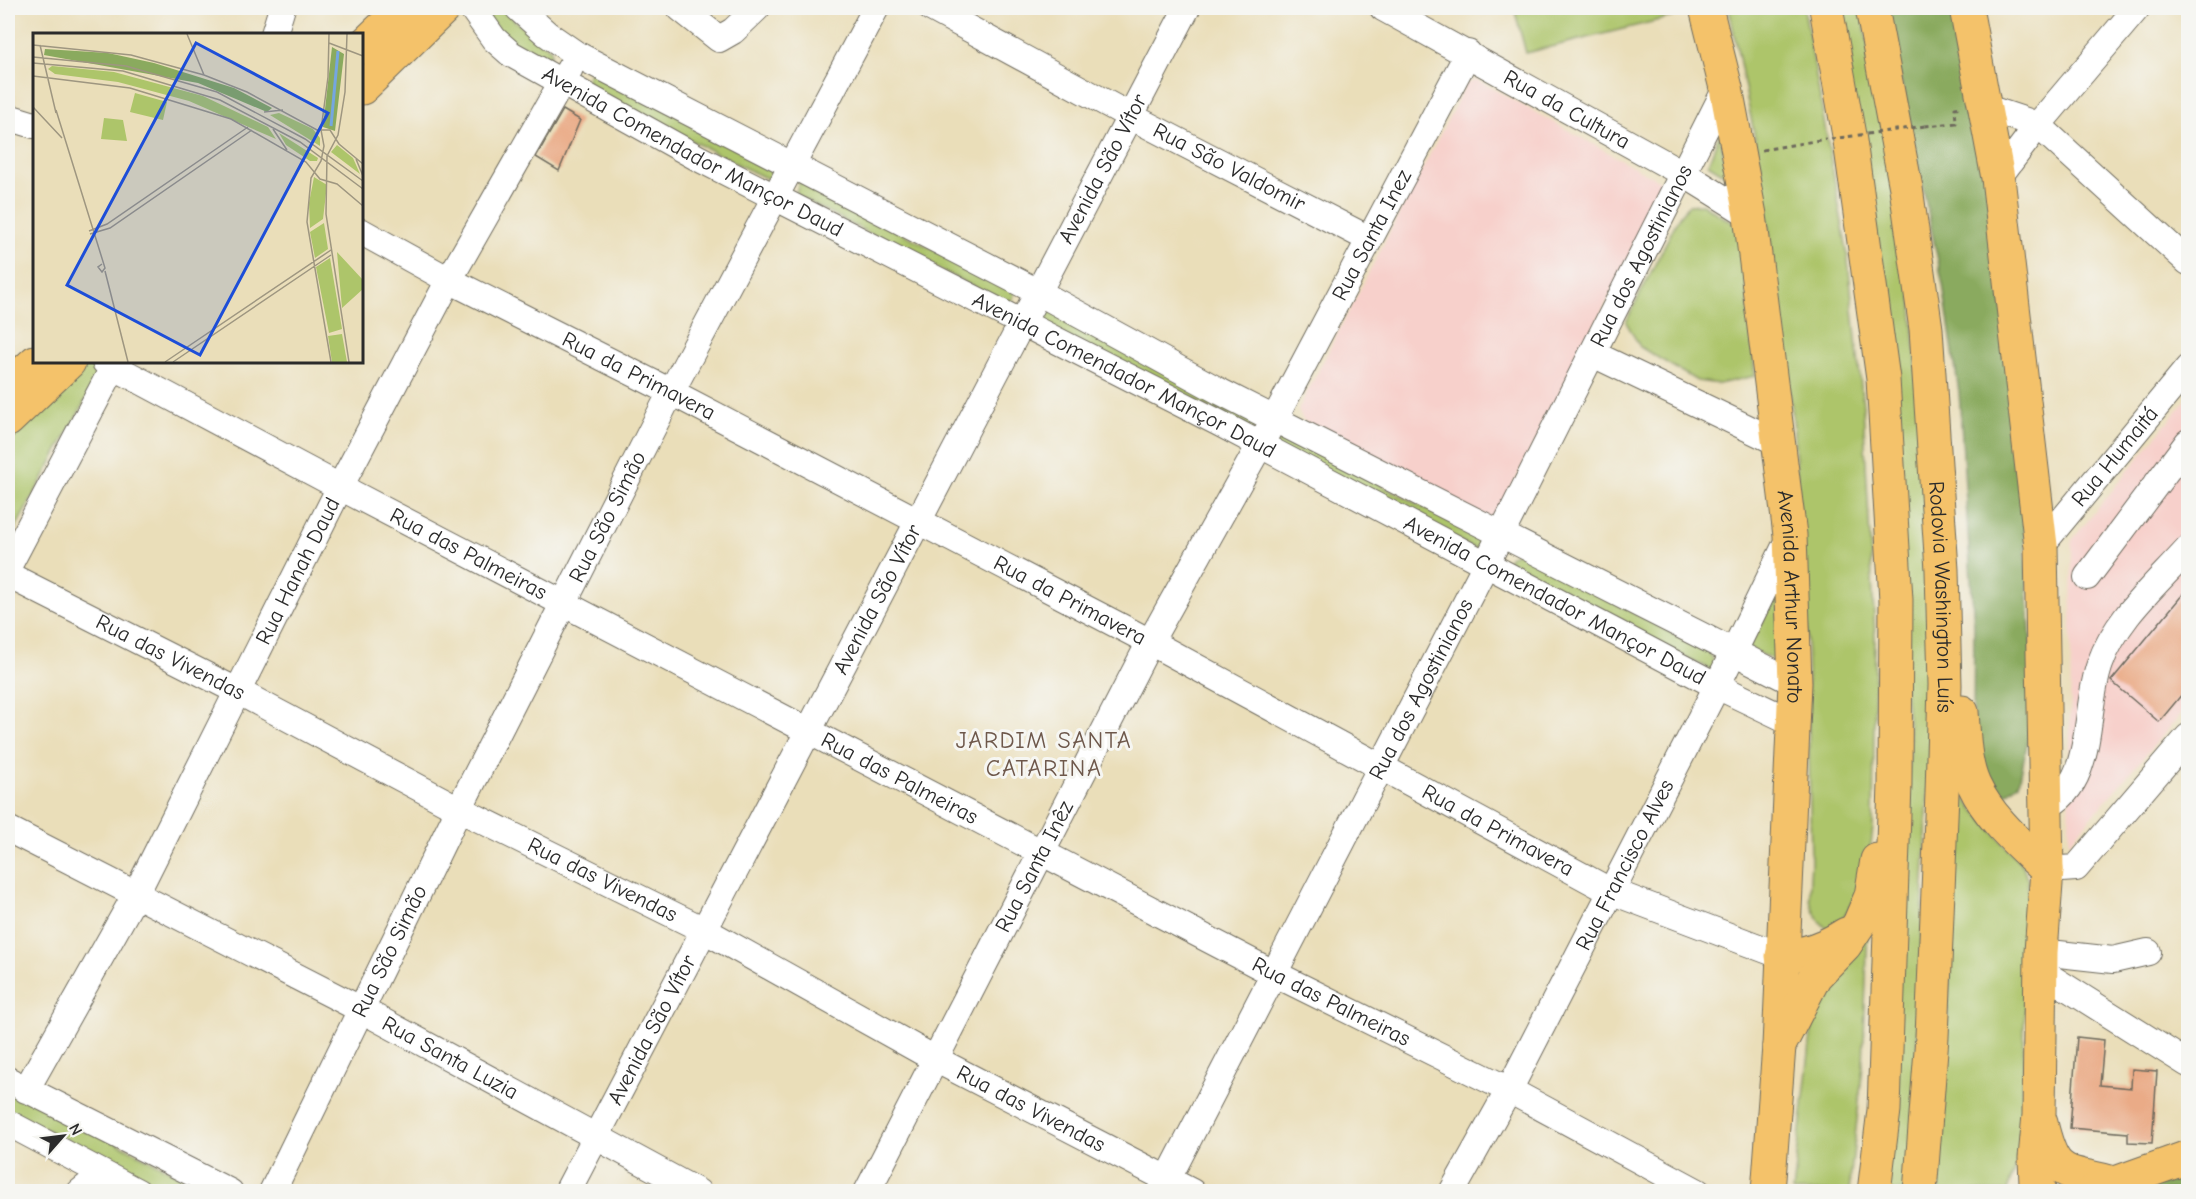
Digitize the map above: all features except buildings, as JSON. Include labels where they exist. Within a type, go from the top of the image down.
[{"type":"main road","points":[[363,46],[403,8]]},
{"type":"main road","points":[[363,87],[444,8]]},
{"type":"main road","name":"Avenida Arthur Nonato","points":[[1706,8],[1726,88],[1750,215],[1790,535],[1795,683],[1779,1046],[1768,1191]]},
{"type":"main road","name":"Rodovia Washington Luís","points":[[1826,8],[1850,141],[1883,379],[1896,600],[1895,784],[1884,1110],[1874,1191]]},
{"type":"main road","name":"Rodovia Washington Luís","points":[[1872,8],[1906,188],[1926,329],[1942,570],[1945,685],[1942,793],[1931,1048],[1920,1191]]},
{"type":"main road","points":[[1966,8],[1998,178],[2041,546],[2047,870],[2042,962],[2039,1115],[2035,1158],[2036,1184],[2040,1191]]},
{"type":"main road","points":[[8,387],[34,363]]},
{"type":"main road","points":[[8,420],[68,363]]},
{"type":"main road","points":[[1942,570],[1966,759],[1973,784],[1984,804],[2047,870]]},
{"type":"main road","points":[[1779,1046],[1815,976],[1845,945],[1859,924],[1871,896],[1875,878],[1881,811],[1895,784]]},
{"type":"main road","points":[[1782,956],[1800,955],[1827,945],[1859,924]]},
{"type":"main road","points":[[2039,1115],[2045,1140],[2060,1168],[2073,1175],[2091,1176],[2102,1187],[2188,1157]]},
{"type":"street","points":[[274,33],[282,8]]},
{"type":"street","name":"Avenida Comendador Mançor Daud","points":[[472,8],[494,39],[511,54],[562,84],[775,197],[1260,444],[1717,686],[1792,722]]},
{"type":"street","name":"Avenida Comendador Mançor Daud","points":[[518,8],[547,34],[576,54],[1038,292],[1275,418],[1795,683]]},
{"type":"street","points":[[680,8],[719,39],[733,31],[757,8]]},
{"type":"street","name":"Rua São Simão","points":[[272,1191],[459,809],[671,392],[876,8]]},
{"type":"street","name":"Rua São Valdomir","points":[[931,8],[1130,116],[1369,239]]},
{"type":"street","name":"Avenida São Vítor","points":[[567,1191],[1187,8]]},
{"type":"street","name":"Rua da Cultura","points":[[1383,8],[1684,174],[1750,215]]},
{"type":"street","points":[[1998,178],[2038,125],[2137,8]]},
{"type":"street","name":"Rua Santa Inez","points":[[1275,418],[1468,53]]},
{"type":"street","name":"Rua Hanah Daud","points":[[17,1085],[136,894],[340,487],[449,280],[562,84],[576,54]]},
{"type":"street","name":"Rua dos Agostinianos","points":[[1164,1185],[1502,534],[1726,88]]},
{"type":"street","points":[[1984,107],[2038,125],[2188,262]]},
{"type":"street","points":[[8,117],[33,125]]},
{"type":"street","name":"Rua da Primavera","points":[[363,233],[449,280],[671,392],[1150,642],[1610,891],[1782,956]]},
{"type":"street","points":[[1593,354],[1779,443]]},
{"type":"street","points":[[8,567],[111,363]]},
{"type":"street","name":"Rua das Palmeiras","points":[[111,363],[340,487],[1275,974],[1509,1090],[1698,1191]]},
{"type":"street","name":"Rua Humaitá","points":[[2041,546],[2188,368]]},
{"type":"street","name":"Rua Santa Inêz","points":[[867,1191],[1150,642],[1275,418]]},
{"type":"street","points":[[2087,577],[2188,442]]},
{"type":"street","name":"Rua Francisco Alves","points":[[1452,1191],[1509,1090],[1717,686],[1790,535]]},
{"type":"street","points":[[2045,807],[2060,801],[2079,770],[2099,665],[2118,627],[2188,549]]},
{"type":"street","name":"Rua das Vivendas","points":[[8,575],[239,692],[459,809],[704,930],[1164,1185],[1192,1191]]},
{"type":"street","points":[[2047,870],[2076,868],[2188,737]]},
{"type":"street","name":"Rua Santa Luzia","points":[[8,830],[360,1009],[698,1191]]},
{"type":"street","points":[[2042,962],[2113,960],[2148,952]]},
{"type":"street","points":[[2042,962],[2188,1064]]},
{"type":"street","points":[[17,1085],[230,1191]]},
{"type":"street","points":[[8,1123],[138,1191]]},
{"type":"street","points":[[80,1191],[102,1174]]},
{"type":"path","points":[[1738,154],[1956,123],[1955,108],[1984,107]]},
{"type":"shaded area","points":[[1477,80],[1667,185],[1497,516],[1481,519],[1303,420],[1298,410],[1466,84]]},
{"type":"shaded area","points":[[2188,397],[2188,706],[2069,843],[2072,540]]},
{"type":"green space","points":[[481,8],[505,8],[515,21],[551,50],[551,55],[539,63],[501,33]]},
{"type":"green space","points":[[1514,8],[1669,8],[1672,17],[1526,53]]},
{"type":"green space","points":[[1729,8],[1804,8],[1847,251],[1863,406],[1875,637],[1873,827],[1869,861],[1859,892],[1843,918],[1831,932],[1817,917],[1810,893],[1807,628],[1793,417],[1761,168]]},
{"type":"green space","points":[[1837,8],[1861,8],[1910,278],[1935,638],[1910,1191],[1887,1191],[1910,740]]},
{"type":"green space","points":[[1886,8],[1950,8],[1980,135],[2019,438],[2032,666],[2028,739],[2019,783],[2004,795],[1988,793],[1973,730],[1974,626],[1959,392],[1943,285]]},
{"type":"green space","points":[[593,71],[781,167],[770,180],[747,169],[593,90],[586,83],[588,75]]},
{"type":"green space","points":[[1720,133],[1727,176],[1708,164]]},
{"type":"green space","points":[[800,180],[1015,292],[1011,302],[1003,302],[801,198],[796,192]]},
{"type":"green space","points":[[1702,204],[1741,228],[1755,376],[1719,384],[1697,381],[1640,347],[1626,322],[1680,215],[1689,205]]},
{"type":"green space","points":[[1048,306],[1259,425],[1254,430],[1039,323],[1038,315]]},
{"type":"green space","points":[[81,363],[93,368],[97,379],[8,542],[8,430]]},
{"type":"green space","points":[[1279,430],[1484,540],[1479,551],[1276,447]]},
{"type":"green space","points":[[1519,552],[1709,653],[1716,665],[1712,670],[1508,570],[1509,558]]},
{"type":"green space","points":[[1778,593],[1782,656],[1777,661],[1748,648]]},
{"type":"green space","points":[[1963,797],[2023,866],[2028,881],[2021,1149],[2007,1191],[1939,1192],[1955,873],[1956,807]]},
{"type":"green space","points":[[1868,923],[1863,1066],[1849,1191],[1793,1192],[1813,1018],[1809,1014]]},
{"type":"green space","points":[[8,1086],[209,1191],[168,1191],[8,1110]]},
{"type":"green space","points":[[2188,1176],[2188,1191],[2142,1191]]},
{"type":"district","name":"JARDIM SANTA CATARINA","points":[[1044,754]]}]
